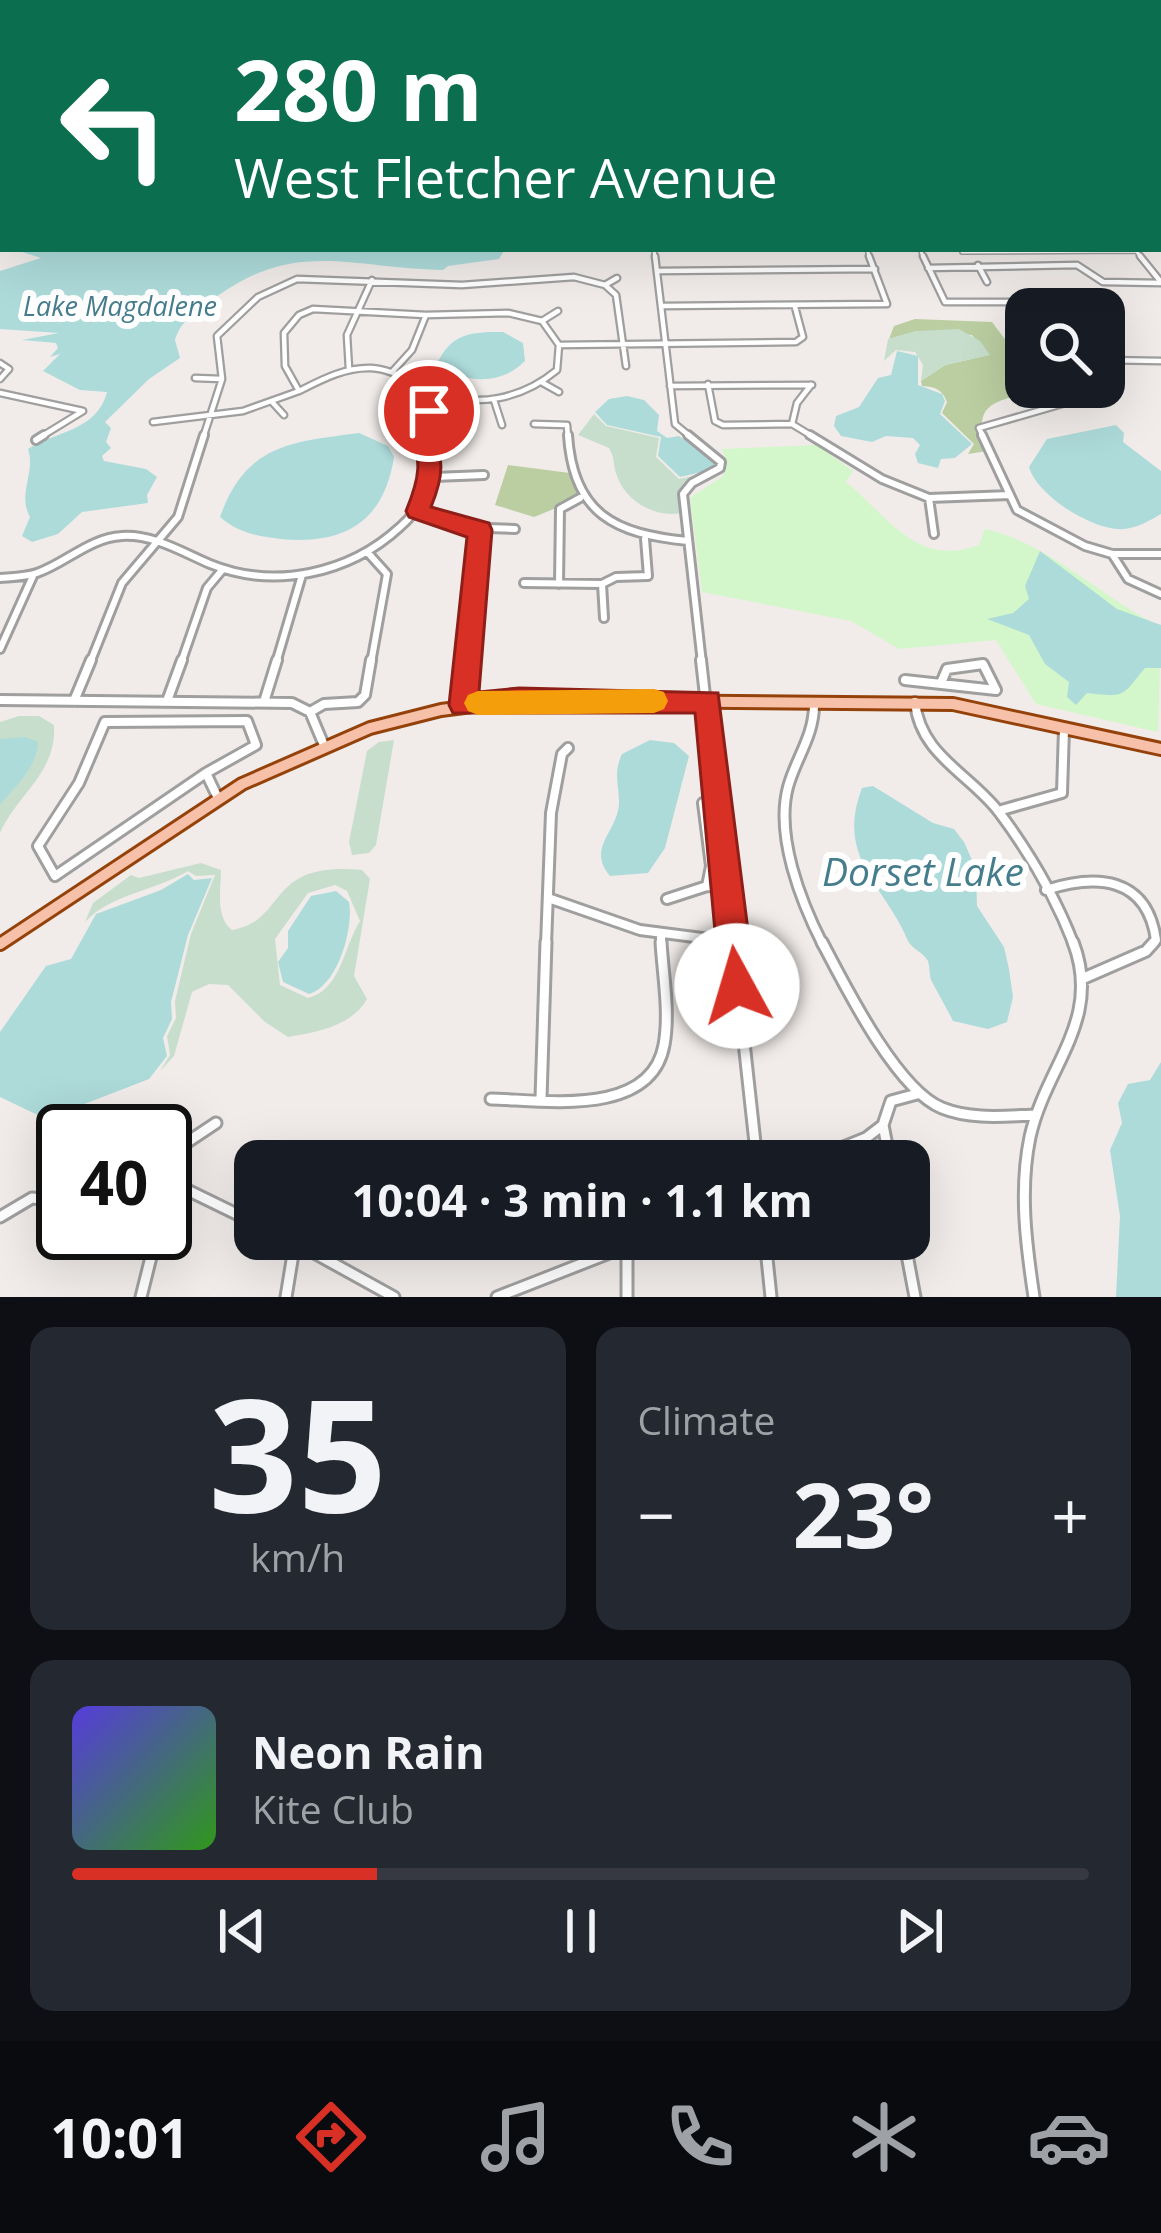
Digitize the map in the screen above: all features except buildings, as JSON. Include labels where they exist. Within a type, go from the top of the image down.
[{"type":"main road","points":[[0,944],[216,794],[323,743],[463,705],[519,700],[915,701],[995,710],[1161,749]]},
{"type":"street","points":[[32,0],[61,0]]},
{"type":"street","points":[[654,252],[677,430],[721,461],[720,468],[692,483],[683,494],[755,1140]]},
{"type":"street","points":[[662,306],[887,304],[868,252]]},
{"type":"street","points":[[921,252],[945,302],[1005,302]]},
{"type":"street","points":[[1138,252],[1161,282]]},
{"type":"street","points":[[978,265],[987,282]]},
{"type":"street","points":[[928,268],[1077,265],[1103,282],[1161,282]]},
{"type":"street","points":[[657,271],[875,269]]},
{"type":"street","points":[[74,701],[122,583],[178,517],[222,379],[217,336],[258,297],[297,279],[462,284],[574,277],[605,286],[616,296],[626,366]]},
{"type":"street","points":[[605,286],[617,278]]},
{"type":"street","points":[[349,369],[347,335],[372,280]]},
{"type":"street","points":[[559,345],[801,341],[795,307]]},
{"type":"street","points":[[153,422],[273,403],[349,369],[392,372],[443,396],[494,400],[543,383],[557,370],[559,345],[542,321],[508,313],[310,310],[285,331],[285,366],[299,391]]},
{"type":"street","points":[[542,321],[558,311]]},
{"type":"street","points":[[392,372],[412,350],[426,315]]},
{"type":"street","points":[[1125,360],[1161,361]]},
{"type":"street","points":[[0,363],[9,369],[0,379]]},
{"type":"street","points":[[195,378],[222,379]]},
{"type":"street","points":[[543,383],[560,392]]},
{"type":"street","points":[[670,384],[812,385],[797,403],[792,424]]},
{"type":"street","points":[[708,384],[715,421],[792,424],[886,481],[929,498],[1010,495]]},
{"type":"street","points":[[0,393],[83,411],[35,440]]},
{"type":"street","points":[[0,578],[34,574],[103,539],[123,535],[157,542],[223,569],[302,575],[336,568],[369,554],[418,511],[432,477],[432,459],[421,428],[443,396]]},
{"type":"street","points":[[494,400],[502,425]]},
{"type":"street","points":[[273,403],[284,415]]},
{"type":"street","points":[[1048,408],[980,428],[1017,510],[1112,554],[1161,554]]},
{"type":"street","points":[[534,424],[567,425],[567,459],[581,498],[605,520],[645,539],[688,541]]},
{"type":"street","points":[[432,477],[484,475]]},
{"type":"street","points":[[560,584],[560,508],[581,498]]},
{"type":"street","points":[[929,498],[934,534]]},
{"type":"street","points":[[418,511],[458,527],[515,529]]},
{"type":"street","points":[[463,705],[480,530]]},
{"type":"street","points":[[524,583],[602,584],[616,577],[648,576],[645,539]]},
{"type":"street","points":[[310,712],[325,704],[358,702],[365,694],[387,574],[369,554]]},
{"type":"street","points":[[1112,554],[1128,579],[1161,594]]},
{"type":"street","points":[[167,701],[207,588],[223,569]]},
{"type":"street","points":[[0,649],[34,574]]},
{"type":"street","points":[[264,702],[302,575]]},
{"type":"street","points":[[602,584],[604,617]]},
{"type":"street","points":[[904,680],[996,690],[982,664],[946,669],[941,682]]},
{"type":"street","points":[[0,700],[292,703],[310,712],[323,743]]},
{"type":"street","points":[[813,701],[814,733],[788,784],[784,804],[799,878],[817,934],[917,1094],[955,1114],[1036,1114]]},
{"type":"street","points":[[915,701],[916,726],[924,741],[969,778],[998,811],[1070,933],[1084,978],[1083,1003],[1036,1114],[1024,1207],[1034,1297]]},
{"type":"street","points":[[247,721],[256,745],[206,772],[55,876],[38,846],[79,783],[105,722],[247,721]]},
{"type":"street","points":[[998,811],[1061,793],[1066,775],[1064,729]]},
{"type":"street","points":[[542,1098],[554,785],[568,748]]},
{"type":"street","points":[[206,772],[216,794]]},
{"type":"street","points":[[703,803],[711,866],[707,886]]},
{"type":"street","points":[[1046,890],[1089,878],[1111,882],[1146,908],[1156,940],[1146,951],[1084,978]]},
{"type":"street","points":[[667,899],[707,886],[728,888]]},
{"type":"street","points":[[551,898],[622,928],[661,937],[733,942]]},
{"type":"street","points":[[490,1099],[610,1097],[631,1090],[649,1076],[662,1057],[664,1039],[661,937]]},
{"type":"street","points":[[886,1140],[883,1125],[891,1101],[917,1094]]},
{"type":"street","points":[[192,1139],[216,1123]]},
{"type":"street","points":[[861,1140],[883,1125]]},
{"type":"street","points":[[192,1192],[234,1212]]},
{"type":"street","points":[[0,1217],[36,1198]]},
{"type":"street","points":[[141,1297],[150,1260]]},
{"type":"street","points":[[286,1297],[290,1260]]},
{"type":"street","points":[[328,1260],[394,1297]]},
{"type":"street","points":[[497,1297],[595,1260]]},
{"type":"street","points":[[627,1260],[627,1297]]},
{"type":"street","points":[[767,1260],[771,1297]]},
{"type":"street","points":[[908,1260],[915,1297]]},
{"type":"green space","points":[[915,319],[992,322],[1005,339],[1005,400],[987,409],[978,427],[987,451],[968,454],[974,444],[942,413],[947,402],[943,394],[922,386],[921,381],[945,365],[989,355],[972,335],[917,331],[889,339],[894,326]]},
{"type":"green space","points":[[959,329],[980,341],[990,355],[945,365],[921,381],[923,365],[915,352],[896,350],[884,361],[888,339],[917,331]]},
{"type":"green space","points":[[594,414],[606,426],[659,438],[656,457],[679,479],[703,474],[680,491],[681,513],[652,510],[627,493],[609,448],[578,435]]},
{"type":"green space","points":[[817,445],[853,471],[846,482],[921,545],[957,550],[979,545],[985,529],[1009,536],[1161,627],[1158,732],[1036,704],[996,640],[899,649],[851,621],[702,592],[690,498],[723,476],[727,465],[722,449]]},
{"type":"green space","points":[[508,465],[570,473],[581,498],[534,517],[495,505]]},
{"type":"green space","points":[[39,716],[54,725],[53,742],[43,770],[0,833],[0,722]]},
{"type":"green space","points":[[394,740],[376,845],[369,853],[352,855],[349,842],[367,751],[379,742]]},
{"type":"green space","points":[[201,863],[221,870],[221,910],[232,930],[250,924],[293,882],[309,874],[362,870],[370,879],[354,976],[367,999],[343,1022],[288,1037],[265,1022],[228,985],[209,984],[192,992],[174,1056],[160,1071],[170,1055],[167,1036],[176,1018],[175,1001],[191,934],[215,875],[196,876],[188,871],[107,905],[85,922],[93,903],[131,875],[139,878]],"holes":[[[335,885],[347,891],[360,921],[335,977],[308,998],[280,985],[275,939],[308,893]]]},
{"type":"water","name":"Lake Magdalene","points":[[22,252],[503,252],[499,259],[443,270],[296,263],[242,281],[185,322],[175,340],[180,358],[149,379],[105,422],[111,428],[106,442],[111,448],[102,456],[104,461],[146,469],[157,477],[148,503],[82,512],[58,534],[32,542],[22,536],[30,517],[25,500],[28,449],[85,422],[102,405],[107,392],[80,390],[43,371],[60,354],[50,357],[58,348],[56,343],[22,340],[59,333],[0,329],[0,271],[41,258]]},
{"type":"water","points":[[503,332],[523,343],[525,361],[504,375],[470,378],[436,366],[448,347],[462,337]]},
{"type":"water","points":[[897,351],[918,356],[918,385],[942,394],[945,401],[940,414],[972,444],[955,458],[941,459],[938,468],[918,463],[915,454],[920,445],[913,438],[886,436],[872,442],[841,436],[834,426],[836,416],[859,407],[878,378],[891,375]]},
{"type":"water","points":[[609,399],[644,400],[659,415],[657,431],[667,438],[679,436],[718,464],[715,469],[680,477],[658,456],[661,437],[607,425],[595,412]]},
{"type":"water","points":[[1116,425],[1124,433],[1123,442],[1161,471],[1161,514],[1124,529],[1098,525],[1069,510],[1043,489],[1029,467],[1047,439]]},
{"type":"water","points":[[359,433],[388,446],[394,457],[381,498],[357,525],[324,538],[281,539],[248,533],[220,517],[243,474],[257,461],[292,444]]},
{"type":"water","points":[[1040,551],[1117,609],[1161,625],[1161,668],[1145,668],[1117,694],[1087,693],[1076,705],[1067,697],[1069,682],[1045,664],[1029,635],[987,619],[1013,613],[1029,599],[1025,586]]},
{"type":"water","points":[[25,737],[38,742],[34,760],[0,805],[0,739]]},
{"type":"water","points":[[650,740],[674,743],[689,756],[665,848],[648,873],[610,876],[601,856],[619,803],[619,761],[622,754]]},
{"type":"water","name":"Dorset Lake","points":[[873,786],[933,823],[954,829],[964,842],[976,869],[977,906],[1004,947],[1013,997],[1007,1022],[988,1029],[953,1021],[931,980],[928,961],[910,944],[866,870],[855,834],[855,813],[862,788]]},
{"type":"water","points":[[188,874],[194,880],[212,878],[188,935],[171,1002],[172,1019],[163,1038],[167,1056],[149,1079],[85,1104],[36,1104],[36,1114],[0,1097],[0,1032],[46,966],[71,959],[96,914],[161,890]]},
{"type":"water","points":[[336,891],[349,902],[346,940],[328,980],[309,994],[283,982],[278,962],[288,948],[288,931],[311,896]]},
{"type":"water","points":[[1161,1062],[1161,1297],[1116,1297],[1120,1216],[1110,1150],[1122,1123],[1118,1103],[1128,1084],[1150,1080]]},
{"type":"slow traffic","points":[[478,703],[654,701]]},
{"type":"route","points":[[429,411],[421,428],[432,459],[432,477],[418,511],[480,530],[463,705],[519,700],[708,701],[737,986]]}]
